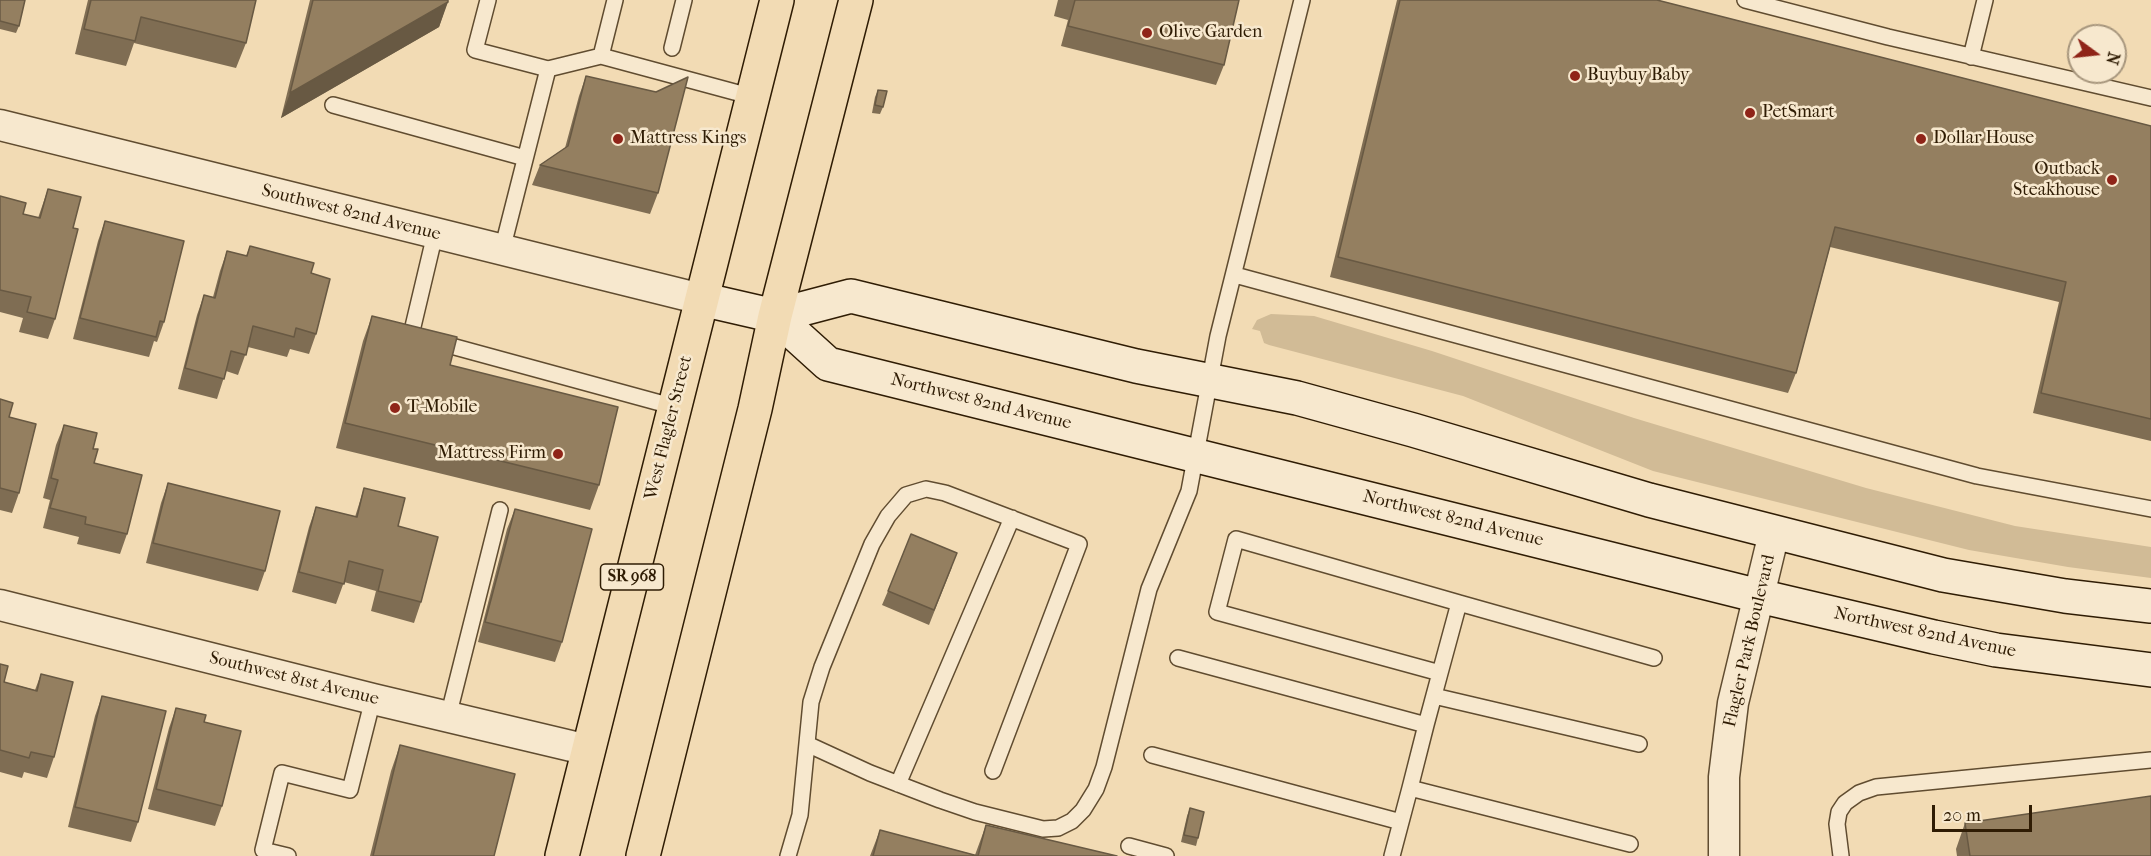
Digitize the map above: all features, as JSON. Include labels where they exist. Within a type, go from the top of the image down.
[{"type":"main road","name":"West Flagler Street","points":[[562,856],[777,0]]},
{"type":"main road","points":[[643,856],[755,409],[775,316],[856,0]]},
{"type":"street","name":"Southwest 82nd Avenue","points":[[0,125],[701,299]]},
{"type":"street","name":"Northwest 82nd Avenue","points":[[701,299],[775,316],[851,296],[1136,366],[1336,409],[1649,500],[1943,574],[2004,586],[2151,606]]},
{"type":"street","name":"Northwest 82nd Avenue","points":[[775,316],[828,364],[1759,596],[1996,650],[2151,670]]},
{"type":"street","name":"Flagler Park Boulevard","points":[[1724,856],[1724,777],[1733,703],[1774,533]]},
{"type":"street","name":"Southwest 81st Avenue","points":[[0,605],[373,699],[588,750]]},
{"type":"lane","points":[[488,0],[475,50],[548,69],[602,56],[753,97]]},
{"type":"lane","points":[[602,56],[615,0]]},
{"type":"lane","points":[[672,48],[684,0]]},
{"type":"lane","points":[[807,744],[898,784],[975,812],[1043,829],[1058,828],[1072,821],[1083,810],[1096,789],[1104,767],[1149,589],[1189,491],[1209,380],[1302,0]]},
{"type":"lane","points":[[1745,0],[1971,57],[2151,98]]},
{"type":"lane","points":[[1971,57],[1985,0]]},
{"type":"lane","points":[[502,250],[548,69]]},
{"type":"lane","points":[[333,105],[525,158]]},
{"type":"lane","points":[[435,234],[411,335],[675,407]]},
{"type":"lane","points":[[1235,275],[1977,476],[2151,509]]},
{"type":"lane","points":[[788,856],[800,815],[811,702],[826,656],[872,544],[888,516],[906,495],[926,489],[945,493],[1079,544],[993,771]]},
{"type":"lane","points":[[448,717],[500,510]]},
{"type":"lane","points":[[898,784],[1012,518]]},
{"type":"lane","points":[[1440,673],[1217,612],[1236,539],[1654,658]]},
{"type":"lane","points":[[1392,856],[1459,603]]},
{"type":"lane","points":[[1178,658],[1426,725]]},
{"type":"lane","points":[[1434,696],[1639,744]]},
{"type":"lane","points":[[288,856],[263,850],[282,772],[350,790],[373,699]]},
{"type":"lane","points":[[1152,755],[1401,822]]},
{"type":"lane","points":[[1841,856],[1837,824],[1839,812],[1845,803],[1859,793],[1876,787],[2151,760]]},
{"type":"lane","points":[[1410,788],[1630,843]]},
{"type":"lane","points":[[1129,846],[1166,856]]},
{"type":"shaded area","points":[[1271,314],[1314,316],[1432,351],[1634,418],[1866,488],[2015,526],[2151,547],[2151,578],[1969,550],[1653,471],[1463,396],[1264,343],[1260,331],[1252,329],[1257,320]]},
{"type":"building","points":[[0,0],[25,0],[19,26],[0,21]]},
{"type":"building","points":[[91,0],[256,0],[246,43],[141,17],[135,41],[84,29]]},
{"type":"building","points":[[313,0],[448,0],[448,2],[290,93]]},
{"type":"building","name":"Olive Garden","points":[[1075,0],[1239,0],[1224,65],[1068,26]]},
{"type":"building","points":[[1400,0],[1657,0],[2151,126],[2151,419],[2041,393],[2066,282],[1835,227],[1796,373],[1338,257]]},
{"type":"building","name":"Mattress Kings","points":[[586,76],[656,92],[688,77],[658,193],[540,165],[568,146]]},
{"type":"building","points":[[878,90],[887,91],[883,107],[875,105]]},
{"type":"building","points":[[48,189],[81,197],[73,228],[78,229],[55,319],[27,312],[31,297],[0,290],[0,196],[26,203],[23,214],[40,218]]},
{"type":"building","points":[[105,221],[184,241],[164,322],[160,321],[156,337],[80,318]]},
{"type":"building","points":[[250,246],[314,263],[311,273],[330,279],[316,334],[296,328],[294,337],[253,326],[246,355],[231,351],[224,379],[185,368],[204,295],[215,298],[227,251],[247,256]]},
{"type":"building","points":[[372,316],[457,337],[450,365],[618,407],[599,485],[345,423]]},
{"type":"building","points":[[0,399],[13,403],[9,417],[36,424],[19,493],[0,488]]},
{"type":"building","points":[[64,425],[97,433],[93,449],[98,449],[94,463],[142,475],[127,534],[85,524],[86,517],[50,508],[58,480],[51,478]]},
{"type":"building","points":[[168,483],[280,511],[265,571],[153,543]]},
{"type":"building","points":[[364,488],[405,498],[398,526],[438,537],[421,602],[378,591],[383,570],[349,561],[344,584],[299,572],[316,507],[357,517]]},
{"type":"building","points":[[515,509],[592,529],[562,642],[485,622]]},
{"type":"building","points":[[911,534],[957,553],[934,610],[888,591]]},
{"type":"building","points":[[0,664],[8,666],[4,682],[37,691],[41,674],[73,682],[54,757],[31,752],[29,758],[0,750]]},
{"type":"building","points":[[102,696],[166,711],[138,822],[75,807]]},
{"type":"building","points":[[176,708],[206,715],[204,722],[241,731],[222,806],[156,789]]},
{"type":"building","points":[[400,745],[515,774],[494,856],[373,856]]},
{"type":"building","points":[[2151,796],[2151,856],[1970,856],[1965,823]]},
{"type":"building","points":[[1190,808],[1204,812],[1198,838],[1184,835]]},
{"type":"building","points":[[986,825],[1117,856],[978,856]]},
{"type":"building","points":[[880,830],[978,856],[873,856]]},
{"type":"place","name":"Olive Garden","points":[[1147,33]]},
{"type":"place","name":"Buybuy Baby","points":[[1575,76]]},
{"type":"place","name":"PetSmart","points":[[1750,113]]},
{"type":"place","name":"Mattress Kings","points":[[618,139]]},
{"type":"place","name":"Dollar House","points":[[1921,139]]},
{"type":"place","name":"Outback Steakhouse","points":[[2112,180]]},
{"type":"place","name":"T-Mobile","points":[[395,408]]},
{"type":"place","name":"Mattress Firm","points":[[558,454]]}]
